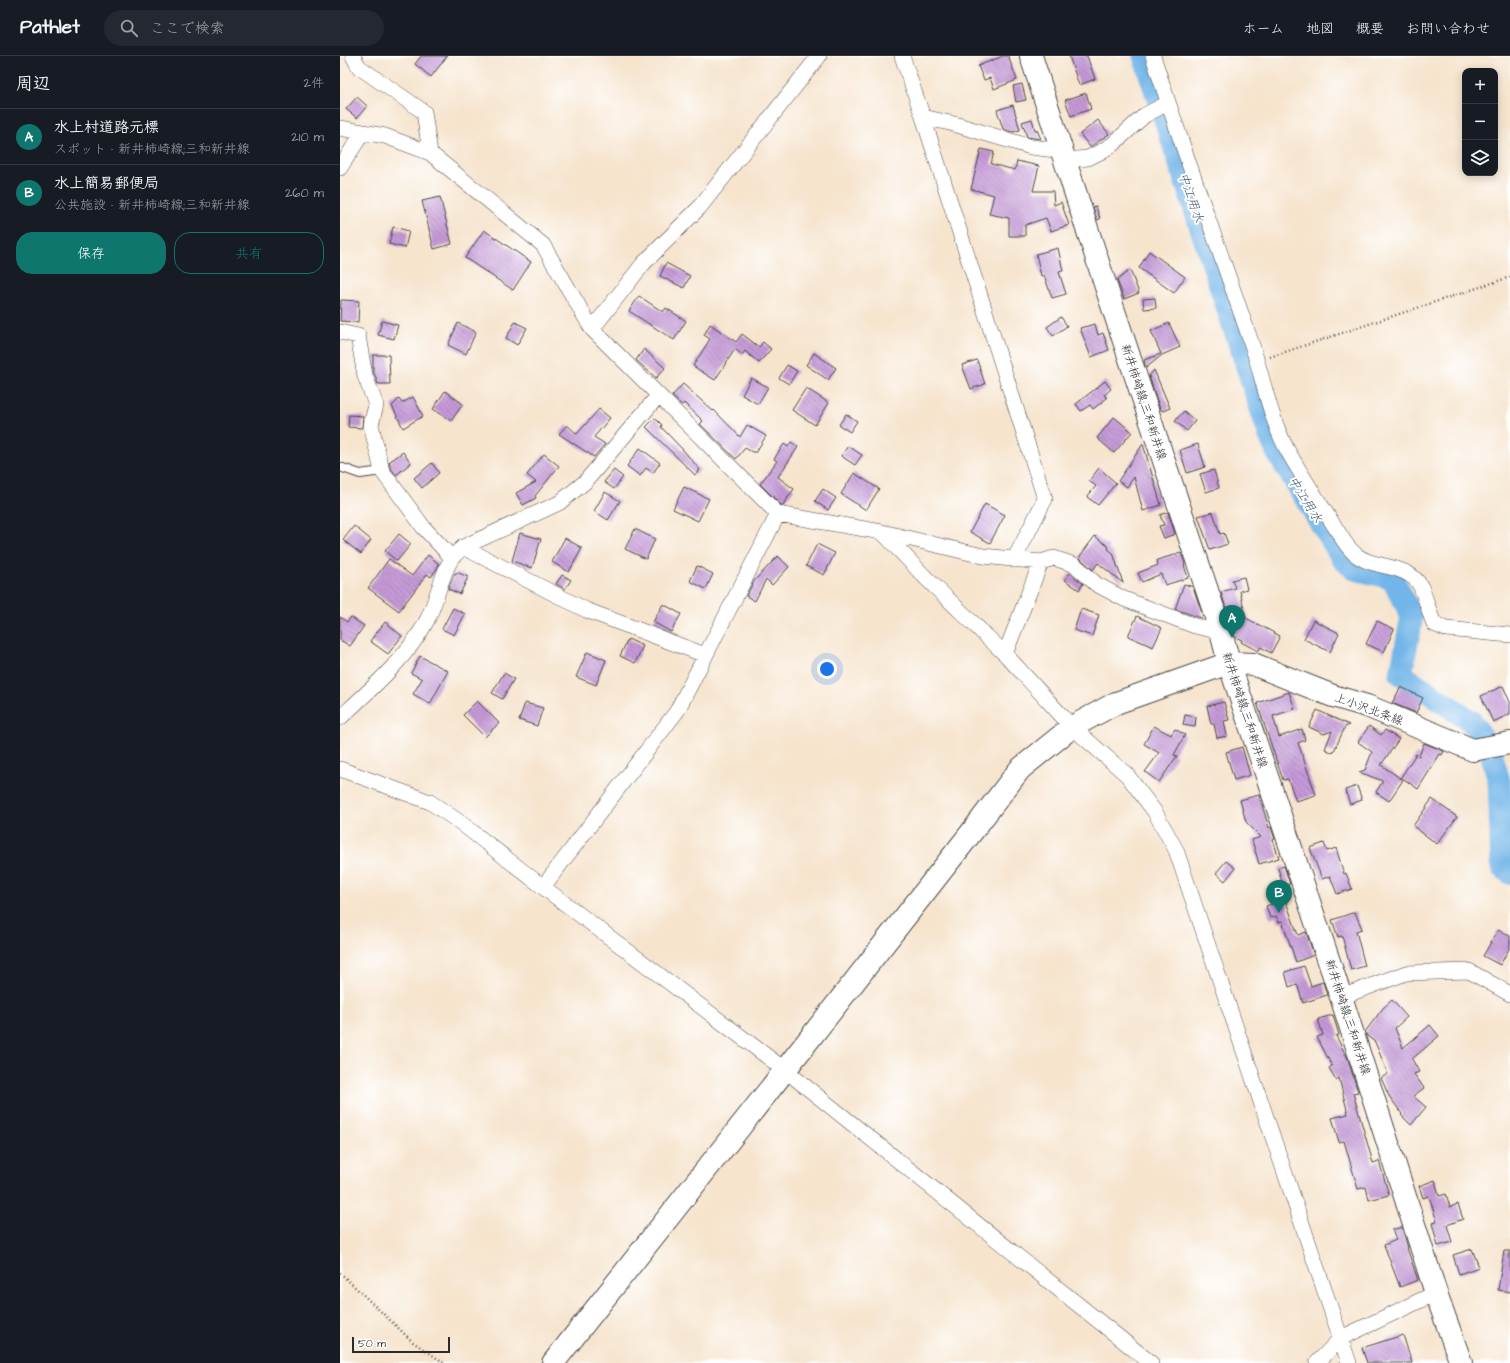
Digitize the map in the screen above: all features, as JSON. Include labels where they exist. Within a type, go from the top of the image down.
[{"type":"main road","name":"新井柿崎線;三和新井線","points":[[1031,56],[1221,632],[1229,663],[1342,997],[1436,1293],[1461,1363]]},
{"type":"main road","points":[[553,1363],[785,1070],[1020,769],[1072,727],[1116,703],[1229,663]]},
{"type":"main road","name":"上小沢北条線","points":[[1229,663],[1253,664],[1333,696],[1367,706],[1473,750],[1505,744]]},
{"type":"street","points":[[353,56],[360,67],[424,112],[430,152]]},
{"type":"street","points":[[592,329],[642,264],[699,208],[819,56]]},
{"type":"street","points":[[902,56],[923,117],[1045,499],[1014,560]]},
{"type":"street","points":[[1153,56],[1258,361],[1276,425],[1289,453],[1348,547],[1356,555],[1367,561],[1401,571],[1411,576],[1420,586],[1434,624],[1446,629],[1510,635]]},
{"type":"street","points":[[923,117],[954,124],[1064,156],[1088,158],[1113,144],[1145,116],[1168,103]]},
{"type":"street","points":[[340,128],[385,136],[430,152],[543,246],[592,329],[778,514],[882,532],[983,556],[1041,562],[1054,558],[1075,565],[1096,584],[1124,599],[1195,626],[1221,632]]},
{"type":"street","points":[[340,168],[363,132]]},
{"type":"street","points":[[340,332],[358,336],[366,376],[376,405],[371,425],[382,471],[424,528],[458,553],[586,610],[705,655]]},
{"type":"street","points":[[340,718],[377,683],[412,644],[427,620],[439,586],[458,553],[559,502],[585,482],[658,396]]},
{"type":"street","points":[[543,887],[677,711],[778,514]]},
{"type":"street","points":[[882,532],[926,578],[1005,654],[1072,727],[1127,775],[1155,812],[1176,850],[1349,1363]]},
{"type":"street","points":[[1005,654],[1041,562]]},
{"type":"street","points":[[340,769],[430,802],[461,823],[785,1070],[1151,1363]]},
{"type":"street","points":[[1342,997],[1406,973],[1469,971],[1510,994]]},
{"type":"street","points":[[1317,1363],[1341,1338],[1436,1293]]},
{"type":"lane","points":[[340,467],[360,474],[382,471]]},
{"type":"path","points":[[1258,361],[1510,277]]},
{"type":"path","points":[[340,1273],[413,1342],[444,1363]]},
{"type":"building","points":[[421,56],[447,56],[431,77],[415,64]]},
{"type":"building","points":[[1003,56],[1008,56],[1017,80],[994,89],[990,78],[984,80],[978,66]]},
{"type":"building","points":[[1069,56],[1087,56],[1095,79],[1079,85]]},
{"type":"building","points":[[1022,84],[1026,100],[1016,102],[1013,86]]},
{"type":"building","points":[[1086,93],[1091,109],[1071,116],[1065,100]]},
{"type":"building","points":[[357,97],[367,106],[357,118],[346,109]]},
{"type":"building","points":[[1013,105],[1020,130],[1013,132],[1003,129],[997,110]]},
{"type":"building","points":[[1032,119],[1035,130],[1037,130],[1041,139],[1027,137],[1022,122]]},
{"type":"building","points":[[1098,120],[1109,134],[1090,147],[1080,134]]},
{"type":"building","points":[[981,149],[994,152],[991,164],[1015,170],[1017,161],[1039,166],[1033,191],[1053,191],[1054,205],[1061,202],[1069,225],[1051,231],[1046,218],[1025,225],[1025,236],[1009,236],[1009,218],[989,214],[994,195],[971,189]]},
{"type":"building","points":[[440,197],[452,244],[434,249],[422,201]]},
{"type":"building","points":[[1096,206],[1100,219],[1097,220],[1093,207]]},
{"type":"building","points":[[393,227],[409,231],[405,248],[389,244]]},
{"type":"building","points":[[484,230],[531,262],[513,290],[465,258]]},
{"type":"building","points":[[1058,248],[1063,271],[1059,272],[1066,294],[1052,298],[1044,275],[1041,276],[1036,254]]},
{"type":"building","points":[[1149,251],[1185,277],[1174,293],[1139,268]]},
{"type":"building","points":[[666,263],[690,276],[684,288],[660,276]]},
{"type":"building","points":[[1130,270],[1139,293],[1124,299],[1117,280]]},
{"type":"building","points":[[639,296],[663,312],[666,308],[686,321],[674,340],[629,311]]},
{"type":"building","points":[[1155,298],[1156,308],[1144,309],[1143,299]]},
{"type":"building","points":[[341,300],[359,301],[358,322],[340,321]]},
{"type":"building","points":[[1061,317],[1067,326],[1053,336],[1047,327]]},
{"type":"building","points":[[382,321],[398,325],[394,339],[378,335]]},
{"type":"building","points":[[515,322],[527,328],[517,345],[506,338]]},
{"type":"building","points":[[458,323],[476,332],[466,354],[448,345]]},
{"type":"building","points":[[1169,323],[1180,347],[1162,355],[1146,368],[1144,360],[1161,354],[1151,331]]},
{"type":"building","points":[[710,324],[736,342],[742,334],[759,347],[763,342],[771,349],[759,363],[745,351],[742,355],[735,349],[715,380],[693,366],[710,339],[704,335]]},
{"type":"building","points":[[1095,324],[1098,335],[1103,333],[1109,350],[1091,357],[1080,328]]},
{"type":"building","points":[[644,349],[665,368],[656,378],[636,360]]},
{"type":"building","points":[[814,353],[836,368],[828,380],[806,365]]},
{"type":"building","points":[[373,355],[389,355],[390,384],[378,384],[373,370]]},
{"type":"building","points":[[977,360],[985,384],[971,389],[962,365]]},
{"type":"building","points":[[787,365],[797,371],[789,384],[779,378]]},
{"type":"building","points":[[1154,370],[1170,408],[1163,411],[1160,409],[1149,376]]},
{"type":"building","points":[[751,378],[768,387],[758,404],[742,395]]},
{"type":"building","points":[[1105,381],[1111,389],[1104,395],[1107,398],[1093,409],[1090,405],[1081,411],[1076,404]]},
{"type":"building","points":[[683,384],[713,411],[714,410],[740,437],[747,425],[766,436],[756,452],[752,452],[745,448],[736,459],[700,424],[703,421],[684,403],[682,405],[672,396]]},
{"type":"building","points":[[806,388],[829,403],[815,425],[792,410]]},
{"type":"building","points":[[445,391],[463,404],[451,421],[433,409]]},
{"type":"building","points":[[413,397],[423,416],[403,428],[392,406],[399,399],[402,403]]},
{"type":"building","points":[[599,409],[610,418],[594,437],[605,444],[594,457],[559,434],[567,425],[577,434]]},
{"type":"building","points":[[1184,411],[1195,421],[1187,431],[1175,421]]},
{"type":"building","points":[[846,414],[857,421],[850,432],[839,425]]},
{"type":"building","points":[[349,415],[363,416],[362,428],[348,427]]},
{"type":"building","points":[[1114,417],[1132,432],[1114,453],[1097,438]]},
{"type":"building","points":[[655,418],[662,425],[661,427],[700,470],[695,475],[646,427]]},
{"type":"building","points":[[791,442],[798,447],[778,477],[794,489],[782,506],[760,484],[777,461],[774,459],[784,444],[788,447]]},
{"type":"building","points":[[1143,444],[1161,505],[1143,511],[1134,477],[1127,487],[1118,481]]},
{"type":"building","points":[[1198,444],[1205,467],[1187,473],[1180,450]]},
{"type":"building","points":[[848,446],[862,455],[855,465],[841,456]]},
{"type":"building","points":[[640,448],[660,463],[653,473],[646,468],[640,476],[627,466]]},
{"type":"building","points":[[403,452],[411,463],[396,475],[390,467],[389,462]]},
{"type":"building","points":[[544,454],[559,466],[535,496],[536,498],[523,505],[516,493],[536,482],[527,475]]},
{"type":"building","points":[[432,463],[439,473],[422,488],[414,478]]},
{"type":"building","points":[[1099,468],[1116,483],[1098,505],[1087,497],[1096,486],[1089,481]]},
{"type":"building","points":[[614,470],[623,477],[614,489],[604,482]]},
{"type":"building","points":[[1214,470],[1219,488],[1206,492],[1200,474]]},
{"type":"building","points":[[854,473],[879,489],[866,510],[841,494]]},
{"type":"building","points":[[684,487],[709,499],[698,521],[673,509]]},
{"type":"building","points":[[823,489],[836,498],[828,510],[815,501]]},
{"type":"building","points":[[605,492],[620,501],[608,520],[594,511]]},
{"type":"building","points":[[985,504],[1005,515],[990,543],[970,532]]},
{"type":"building","points":[[1168,512],[1175,534],[1164,538],[1159,526],[1164,525],[1160,515]]},
{"type":"building","points":[[1213,512],[1220,534],[1224,533],[1228,544],[1210,550],[1198,516]]},
{"type":"building","points":[[354,526],[371,540],[361,554],[343,540]]},
{"type":"building","points":[[635,529],[655,539],[646,559],[625,549]]},
{"type":"building","points":[[520,533],[541,539],[532,568],[512,561]]},
{"type":"building","points":[[399,534],[411,544],[397,561],[385,551]]},
{"type":"building","points":[[1095,536],[1109,547],[1108,549],[1113,553],[1123,583],[1098,563],[1093,570],[1080,558]]},
{"type":"building","points":[[565,538],[582,548],[569,572],[552,562]]},
{"type":"building","points":[[817,544],[835,553],[824,575],[806,566]]},
{"type":"building","points":[[1181,553],[1188,578],[1165,585],[1161,574],[1142,582],[1138,573],[1158,565],[1157,560]]},
{"type":"building","points":[[428,555],[439,564],[436,570],[431,577],[427,574],[399,611],[368,588],[389,559],[412,576]]},
{"type":"building","points":[[778,556],[789,567],[772,585],[766,579],[755,601],[746,596],[754,581]]},
{"type":"building","points":[[697,566],[713,574],[706,589],[690,581]]},
{"type":"building","points":[[455,573],[468,577],[460,594],[448,589]]},
{"type":"building","points":[[1070,573],[1083,584],[1079,590],[1065,580]]},
{"type":"building","points":[[562,575],[571,580],[565,589],[556,584]]},
{"type":"building","points":[[1244,577],[1247,589],[1240,591],[1246,618],[1280,636],[1271,653],[1261,647],[1258,651],[1235,637],[1221,592],[1235,588],[1232,580]]},
{"type":"building","points":[[1184,584],[1193,587],[1203,616],[1201,618],[1175,609]]},
{"type":"building","points":[[663,604],[681,614],[671,632],[653,622]]},
{"type":"building","points":[[453,608],[465,614],[454,635],[442,629]]},
{"type":"building","points":[[1081,609],[1099,615],[1092,636],[1074,630]]},
{"type":"building","points":[[1137,616],[1162,628],[1153,647],[1128,636]]},
{"type":"building","points":[[340,617],[347,622],[351,617],[364,626],[350,646],[340,640]]},
{"type":"building","points":[[1313,620],[1339,633],[1330,652],[1304,639]]},
{"type":"building","points":[[1377,621],[1394,629],[1384,652],[1366,644]]},
{"type":"building","points":[[385,622],[402,636],[388,654],[370,641]]},
{"type":"building","points":[[628,639],[643,646],[635,663],[620,656]]},
{"type":"building","points":[[587,652],[606,660],[596,685],[576,677]]},
{"type":"building","points":[[420,656],[448,671],[430,704],[413,694],[422,679],[411,673]]},
{"type":"building","points":[[504,673],[514,679],[502,699],[492,693]]},
{"type":"building","points":[[1503,686],[1510,702],[1510,714],[1493,722],[1481,696]]},
{"type":"building","points":[[1401,687],[1423,698],[1416,713],[1392,703]]},
{"type":"building","points":[[1289,692],[1295,709],[1273,716],[1279,737],[1302,729],[1305,740],[1298,743],[1316,795],[1296,801],[1288,779],[1283,780],[1257,703]]},
{"type":"building","points":[[477,701],[499,723],[485,737],[463,715]]},
{"type":"building","points":[[1224,702],[1229,720],[1224,721],[1227,736],[1217,738],[1214,724],[1211,724],[1207,706]]},
{"type":"building","points":[[525,703],[543,708],[537,726],[519,720]]},
{"type":"building","points":[[1317,710],[1349,725],[1345,727],[1333,753],[1325,749],[1332,731],[1324,734],[1309,727]]},
{"type":"building","points":[[1185,715],[1196,717],[1195,727],[1183,725]]},
{"type":"building","points":[[1154,726],[1171,735],[1175,729],[1185,735],[1174,755],[1177,756],[1159,782],[1145,772],[1159,753],[1144,744]]},
{"type":"building","points":[[1369,726],[1381,735],[1385,730],[1399,739],[1381,765],[1403,780],[1389,801],[1376,792],[1383,781],[1359,772],[1365,770],[1372,752],[1358,742]]},
{"type":"building","points":[[1424,743],[1444,751],[1442,755],[1440,754],[1418,789],[1401,777],[1416,754],[1419,756]]},
{"type":"building","points":[[1242,747],[1250,775],[1234,780],[1226,752]]},
{"type":"building","points":[[1357,786],[1362,800],[1350,804],[1345,790]]},
{"type":"building","points":[[1259,795],[1269,828],[1271,827],[1275,839],[1273,840],[1279,858],[1259,864],[1252,840],[1261,837],[1246,822],[1240,800]]},
{"type":"building","points":[[1432,799],[1457,817],[1437,844],[1413,826]]},
{"type":"building","points":[[1324,843],[1327,851],[1336,848],[1344,874],[1346,873],[1352,889],[1337,894],[1330,876],[1322,879],[1310,848]]},
{"type":"building","points":[[1226,861],[1235,868],[1225,881],[1216,873]]},
{"type":"building","points":[[1284,866],[1290,884],[1283,886],[1278,868]]},
{"type":"building","points":[[1285,899],[1298,935],[1306,932],[1314,955],[1296,962],[1282,921],[1279,922],[1276,916],[1270,918],[1266,906]]},
{"type":"building","points":[[1355,912],[1362,929],[1356,931],[1365,966],[1351,970],[1342,936],[1338,937],[1332,920]]},
{"type":"building","points":[[1498,930],[1510,936],[1510,947],[1500,965],[1483,956]]},
{"type":"building","points":[[1304,966],[1311,986],[1323,982],[1327,995],[1303,1003],[1297,984],[1289,987],[1285,972]]},
{"type":"building","points":[[1392,1000],[1407,1017],[1395,1028],[1403,1048],[1430,1025],[1439,1036],[1412,1059],[1419,1072],[1414,1074],[1424,1088],[1413,1096],[1426,1107],[1411,1125],[1401,1115],[1402,1114],[1389,1096],[1381,1078],[1388,1074],[1375,1042],[1367,1036],[1365,1032],[1383,1008]]},
{"type":"building","points":[[1333,1015],[1339,1035],[1336,1036],[1348,1059],[1358,1092],[1353,1093],[1373,1163],[1379,1161],[1389,1195],[1369,1200],[1366,1187],[1358,1189],[1344,1141],[1339,1142],[1332,1118],[1348,1114],[1339,1078],[1336,1080],[1329,1068],[1332,1066],[1317,1037],[1323,1035],[1318,1019]]},
{"type":"building","points":[[1435,1180],[1439,1196],[1446,1194],[1450,1207],[1458,1204],[1463,1219],[1447,1225],[1452,1242],[1438,1246],[1432,1223],[1437,1222],[1429,1196],[1423,1198],[1419,1186]]},
{"type":"building","points":[[1402,1227],[1407,1248],[1418,1280],[1400,1287],[1384,1245],[1396,1240],[1392,1230]]},
{"type":"building","points":[[1472,1249],[1479,1267],[1459,1274],[1453,1255]]},
{"type":"building","points":[[1504,1251],[1510,1251],[1510,1292],[1498,1290]]},
{"type":"building","points":[[1403,1335],[1412,1363],[1367,1363],[1362,1348]]},
{"type":"waterway","name":"中江用水","points":[[1144,56],[1270,436],[1277,452],[1343,559],[1355,569],[1392,578],[1412,616],[1401,674],[1471,721],[1490,749],[1499,781],[1502,867],[1510,873]]},
{"type":"place","name":"水上村道路元標","points":[[1232,638]]},
{"type":"place","name":"水上簡易郵便局","points":[[1279,913]]}]
